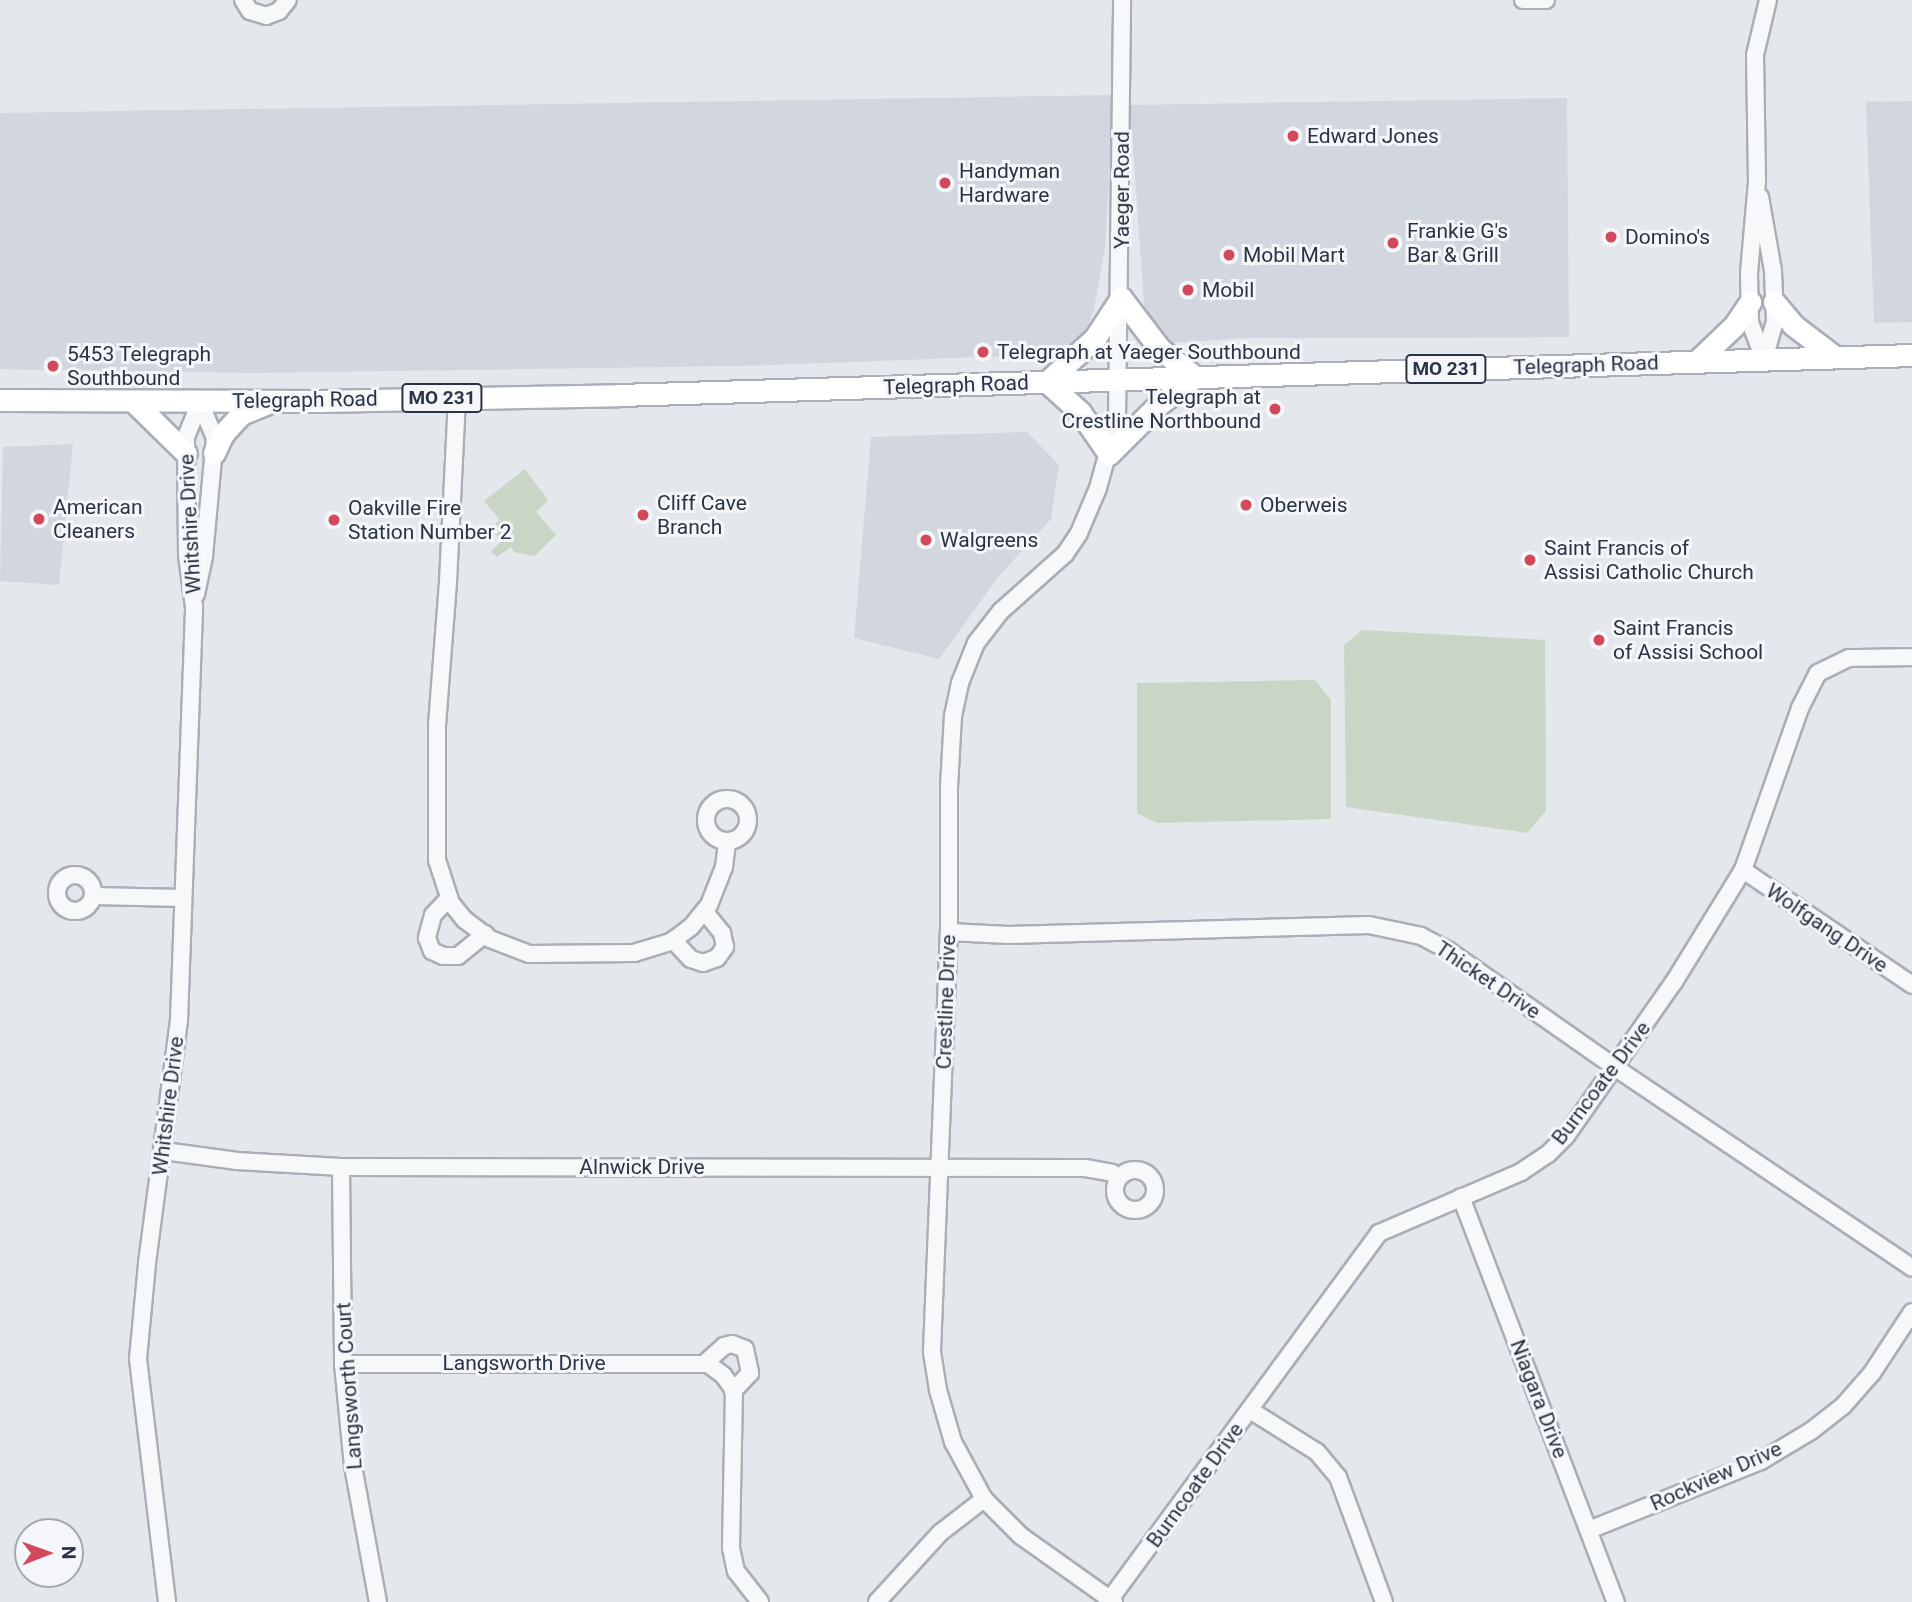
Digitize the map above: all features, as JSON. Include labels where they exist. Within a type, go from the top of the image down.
[{"type":"main road","points":[[1121,298],[1160,349],[1195,377],[1158,405],[1109,454],[1080,412],[1047,382],[1094,338],[1121,298]]},
{"type":"main road","points":[[1696,362],[1734,326],[1750,302]]},
{"type":"main road","points":[[1774,302],[1793,325],[1835,357]]},
{"type":"main road","name":"Telegraph Road","points":[[0,400],[273,401],[457,398],[1912,355]]},
{"type":"main road","points":[[134,401],[187,453]]},
{"type":"main road","points":[[214,453],[223,434],[241,414],[273,401]]},
{"type":"street","points":[[243,0],[250,11],[266,16],[279,11],[288,0]]},
{"type":"street","name":"Yaeger Road","points":[[1120,379],[1122,0]]},
{"type":"street","points":[[1523,0],[1546,0]]},
{"type":"street","points":[[1764,359],[1750,322],[1750,302],[1751,236],[1757,181],[1755,55],[1768,0]]},
{"type":"street","points":[[1757,181],[1771,259],[1774,302],[1774,321],[1764,359]]},
{"type":"street","name":"Crestline Drive","points":[[1111,1601],[1021,1536],[984,1499],[953,1442],[938,1390],[932,1351],[949,932],[949,787],[953,716],[960,684],[976,643],[1000,611],[1065,554],[1079,533],[1109,454],[1117,419],[1120,379]]},
{"type":"street","points":[[457,398],[448,582],[437,725],[437,860],[449,898],[465,920],[485,934],[529,954],[634,953],[673,940],[704,911],[724,867],[727,841]]},
{"type":"street","name":"Whitshire Drive","points":[[167,1602],[138,1359],[147,1263],[164,1151],[179,1020],[194,607],[204,556],[215,438],[200,401]]},
{"type":"street","name":"Whitshire Drive","points":[[194,607],[187,555],[186,437],[200,401]]},
{"type":"street","name":"Burncoate Drive","points":[[1111,1601],[1364,1249],[1379,1233],[1507,1180],[1548,1154],[1566,1136],[1674,982],[1743,870],[1800,708],[1818,673],[1849,658],[1912,657]]},
{"type":"street","name":"Wolfgang Drive","points":[[1743,870],[1912,985]]},
{"type":"street","points":[[94,896],[183,898]]},
{"type":"street","points":[[449,898],[433,915],[427,938],[432,951],[443,956],[458,956],[485,934]]},
{"type":"street","points":[[673,940],[691,959],[703,963],[717,958],[725,947],[722,933],[704,911]]},
{"type":"street","name":"Thicket Drive","points":[[949,932],[1008,935],[1369,925],[1421,936],[1449,951],[1616,1068],[1912,1268]]},
{"type":"street","name":"Alnwick Drive","points":[[164,1151],[237,1161],[341,1167],[1085,1168],[1112,1173],[1118,1178]]},
{"type":"street","name":"Langsworth Court","points":[[341,1167],[343,1364],[353,1466],[378,1602]]},
{"type":"street","name":"Niagara Drive","points":[[1461,1197],[1616,1602]]},
{"type":"street","name":"Rockview Drive","points":[[1589,1530],[1761,1461],[1811,1431],[1843,1406],[1872,1373],[1912,1312]]},
{"type":"street","points":[[733,1391],[750,1373],[746,1349],[733,1344],[724,1346],[704,1364],[723,1375],[733,1391],[731,1548],[736,1572],[760,1602]]},
{"type":"street","name":"Langsworth Drive","points":[[343,1364],[704,1364]]},
{"type":"street","points":[[1250,1410],[1317,1452],[1338,1477],[1384,1602]]},
{"type":"street","points":[[877,1602],[940,1534],[984,1499]]},
{"type":"shaded area","points":[[1114,95],[1105,247],[1094,309],[1085,336],[1063,354],[741,366],[254,373],[0,369],[0,113]]},
{"type":"shaded area","points":[[1567,98],[1569,337],[1247,338],[1172,343],[1149,323],[1144,304],[1130,105]]},
{"type":"shaded area","points":[[1912,101],[1912,322],[1874,323],[1866,102]]},
{"type":"shaded area","points":[[1027,432],[1059,465],[1051,519],[999,576],[939,659],[854,638],[871,437]]},
{"type":"shaded area","points":[[73,444],[59,585],[0,581],[3,447]]},
{"type":"green space","points":[[525,469],[548,500],[536,512],[556,535],[535,556],[514,552],[511,547],[497,557],[491,552],[501,541],[491,528],[500,520],[484,501]]},
{"type":"green space","points":[[1362,630],[1545,640],[1546,811],[1527,833],[1346,807],[1344,645]]},
{"type":"green space","points":[[1315,680],[1331,700],[1331,819],[1157,823],[1137,813],[1137,683]]},
{"type":"place","name":"Edward Jones","points":[[1293,136]]},
{"type":"place","name":"Handyman Hardware","points":[[945,183]]},
{"type":"place","name":"Domino's","points":[[1611,237]]},
{"type":"place","name":"Frankie G's Bar & Grill","points":[[1393,243]]},
{"type":"place","name":"Mobil Mart","points":[[1229,255]]},
{"type":"place","name":"Mobil","points":[[1188,290]]},
{"type":"place","name":"Telegraph at Yaeger Southbound","points":[[983,352]]},
{"type":"place","name":"5453 Telegraph Southbound","points":[[53,366]]},
{"type":"place","name":"Telegraph at Crestline Northbound","points":[[1275,409]]},
{"type":"place","name":"Oberweis","points":[[1246,505]]},
{"type":"place","name":"Cliff Cave Branch","points":[[643,515]]},
{"type":"place","name":"American Cleaners","points":[[39,519]]},
{"type":"place","name":"Oakville Fire Station Number 2","points":[[334,520]]},
{"type":"place","name":"Walgreens","points":[[926,540]]},
{"type":"place","name":"Saint Francis of Assisi Catholic Church","points":[[1530,560]]},
{"type":"place","name":"Saint Francis of Assisi School","points":[[1599,640]]}]
